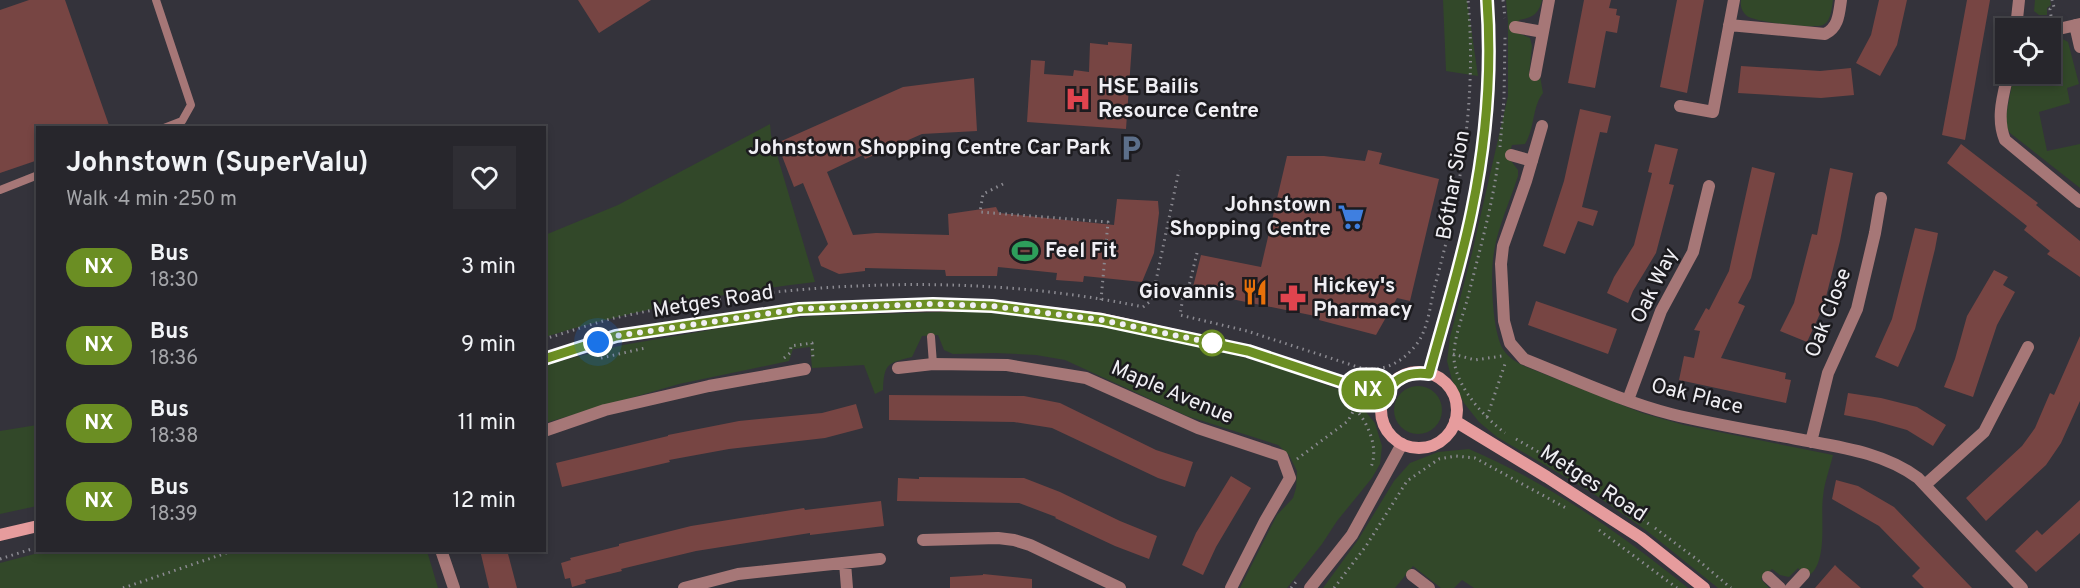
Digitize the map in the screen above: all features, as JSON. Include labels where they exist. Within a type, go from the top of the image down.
[{"type":"street","name":"Bóthar Sion","points":[[1429,374],[1472,210],[1485,131],[1488,52],[1486,0]]},
{"type":"street","points":[[1535,75],[1549,0]]},
{"type":"street","points":[[1680,106],[1713,112],[1734,0]]},
{"type":"street","points":[[1729,25],[1825,34],[1836,24],[1841,0]]},
{"type":"street","points":[[2017,18],[2019,0]]},
{"type":"street","points":[[2061,29],[2077,25],[2080,48]]},
{"type":"street","points":[[1515,27],[1543,32]]},
{"type":"street","points":[[2006,84],[1999,116],[2000,129],[2005,140],[2080,202]]},
{"type":"street","points":[[1515,351],[1510,344],[1504,321],[1501,264],[1503,246],[1542,126]]},
{"type":"street","points":[[1511,155],[1532,161]]},
{"type":"street","name":"Oak Way","points":[[1628,400],[1661,311],[1693,252],[1709,186]]},
{"type":"street","name":"Oak Close","points":[[1811,442],[1828,373],[1857,309],[1871,253],[1881,198]]},
{"type":"street","name":"Metges Road","points":[[546,358],[616,336],[799,309],[933,304],[992,306],[1102,320],[1248,351],[1384,396]]},
{"type":"street","points":[[1925,485],[1984,432],[2028,347]]},
{"type":"street","name":"Oak Place","points":[[1515,351],[1524,359],[1667,413],[1884,458],[1902,466],[1925,485],[2022,588]]},
{"type":"street","name":"Maple Avenue","points":[[898,368],[933,364],[1007,365],[1086,378],[1198,428],[1282,456],[1285,465]]},
{"type":"street","points":[[546,430],[605,410],[709,386],[805,369]]},
{"type":"street","points":[[1411,373],[1429,374],[1442,380],[1454,395],[1457,412],[1455,421],[1446,437],[1434,445],[1420,448],[1402,444],[1388,433],[1383,422],[1381,407],[1384,396],[1389,387],[1402,376],[1411,373]]},
{"type":"street","name":"Metges Road","points":[[1455,421],[1641,538],[1704,588]]},
{"type":"street","points":[[1310,588],[1352,535],[1402,444]]},
{"type":"street","points":[[1232,588],[1265,521],[1290,478],[1285,465]]},
{"type":"street","points":[[0,535],[36,526]]},
{"type":"street","points":[[923,540],[998,538],[1014,540],[1030,545],[1120,588]]},
{"type":"street","points":[[442,552],[454,588]]},
{"type":"street","points":[[684,588],[738,574],[879,559]]},
{"type":"street","points":[[845,563],[847,588]]},
{"type":"street","points":[[1791,588],[1804,574]]},
{"type":"street","points":[[1412,575],[1429,588]]},
{"type":"street","points":[[1768,577],[1780,588]]},
{"type":"lane","points":[[156,0],[191,105],[182,121],[169,126]]},
{"type":"lane","points":[[0,190],[36,176]]},
{"type":"lane","points":[[931,337],[933,364]]},
{"type":"path","points":[[1197,253],[1188,290],[1183,297],[1180,315],[1247,331],[1374,370],[1389,367],[1417,344],[1424,328],[1450,229],[1465,152],[1472,64],[1468,0]]},
{"type":"path","points":[[2045,18],[2051,17],[2050,9],[2054,7],[2052,0]]},
{"type":"path","points":[[546,338],[613,319],[719,299],[872,286],[961,286],[1052,293],[1143,308],[1152,300],[1179,170]]},
{"type":"path","points":[[1003,184],[983,194],[980,212],[1108,222],[1101,300]]},
{"type":"path","points":[[1457,338],[1452,354],[1461,381],[1472,400],[1504,432],[1531,448]]},
{"type":"path","points":[[1452,354],[1475,360],[1500,357],[1515,351]]},
{"type":"path","points":[[1487,417],[1507,357],[1515,351]]},
{"type":"path","points":[[1365,377],[1368,369]]},
{"type":"path","points":[[1335,396],[1348,402],[1359,412],[1370,435],[1373,462],[1369,471]]},
{"type":"path","points":[[1285,465],[1295,461],[1348,421],[1357,402]]},
{"type":"path","points":[[1470,457],[1473,450]]},
{"type":"path","points":[[1334,588],[1366,546],[1407,480],[1438,459],[1456,456],[1475,458],[1570,510]]},
{"type":"path","points":[[1400,477],[1407,480]]},
{"type":"path","points":[[1598,529],[1677,588]]},
{"type":"path","points":[[0,559],[36,548]]},
{"type":"path","points":[[123,588],[229,552]]},
{"type":"path","points":[[1292,588],[1297,581]]},
{"type":"green space","points":[[1443,0],[1467,0],[1478,76],[1446,71]]},
{"type":"green space","points":[[1506,0],[1542,0],[1539,9],[1534,14],[1519,20],[1518,33],[1530,38],[1532,46],[1529,75],[1540,76],[1543,93],[1525,144],[1512,145],[1508,157],[1518,170],[1518,176],[1498,233],[1494,252],[1492,274],[1494,316],[1499,341],[1505,353],[1522,365],[1642,413],[1684,425],[1833,455],[1822,506],[1821,552],[1814,571],[1807,577],[1798,568],[1789,577],[1780,575],[1772,569],[1761,579],[1769,588],[1718,588],[1647,531],[1594,494],[1497,437],[1479,422],[1464,403],[1452,380],[1447,361],[1450,337],[1508,96]]},
{"type":"green space","points":[[1741,0],[1833,0],[1828,21],[1823,25],[1808,26],[1772,23],[1752,18],[1743,11]]},
{"type":"green space","points":[[2035,0],[2050,0],[2051,5],[2047,8],[2047,15],[2039,15],[2034,11]]},
{"type":"green space","points":[[2061,38],[2068,42],[2079,84],[2067,88],[2070,103],[2039,112],[2047,151],[2080,144],[2080,188],[2010,133],[2005,121],[2012,84],[2061,84]]},
{"type":"green space","points":[[770,124],[771,135],[815,282],[747,291],[678,304],[546,337],[546,235],[618,205]]},
{"type":"green space","points":[[973,311],[1066,321],[1134,332],[1217,350],[1280,368],[1351,394],[1375,423],[1382,446],[1380,464],[1372,478],[1287,588],[1240,588],[1277,515],[1293,498],[1297,471],[1289,455],[1278,445],[1187,416],[1065,360],[1036,355],[953,354],[944,350],[938,335],[922,336],[912,357],[897,361],[886,369],[883,390],[875,394],[864,365],[812,368],[810,347],[793,349],[789,361],[679,384],[546,423],[546,365],[623,345],[762,321],[814,316]]},
{"type":"green space","points":[[1418,386],[1435,393],[1442,410],[1435,427],[1418,434],[1401,427],[1394,410],[1401,393]]},
{"type":"green space","points":[[36,425],[36,506],[0,514],[0,431]]},
{"type":"green space","points":[[1469,449],[1499,462],[1556,493],[1610,529],[1688,588],[1474,588],[1462,580],[1454,588],[1441,588],[1413,566],[1395,588],[1323,588],[1358,540],[1394,481],[1410,463],[1438,452]]},
{"type":"green space","points":[[42,552],[427,552],[438,588],[0,588],[0,563]]},
{"type":"building","points":[[29,0],[65,0],[109,126],[36,126],[36,161],[0,173],[0,10]]},
{"type":"building","points":[[578,0],[651,0],[599,33]]},
{"type":"building","points":[[1584,0],[1611,0],[1609,8],[1617,9],[1616,15],[1620,16],[1617,33],[1606,31],[1595,88],[1568,83]]},
{"type":"building","points":[[1677,0],[1704,0],[1687,93],[1660,87]]},
{"type":"building","points":[[1879,0],[1907,0],[1897,45],[1880,76],[1856,63],[1871,35]]},
{"type":"building","points":[[1967,0],[1990,0],[1965,140],[1942,135]]},
{"type":"building","name":"HSE Bailis Resource Centre","points":[[1108,42],[1132,44],[1126,129],[1027,122],[1031,60],[1045,61],[1044,74],[1073,76],[1074,70],[1089,72],[1090,43],[1108,45]]},
{"type":"building","points":[[1741,66],[1820,71],[1851,68],[1854,95],[1821,98],[1738,93]]},
{"type":"building","points":[[974,78],[977,131],[922,134],[865,159],[863,155],[827,172],[853,235],[876,233],[949,235],[948,214],[996,207],[999,213],[1114,225],[1117,199],[1158,201],[1159,213],[1154,253],[1142,282],[1084,276],[1083,282],[1056,280],[1057,273],[998,267],[997,276],[946,276],[945,270],[865,268],[865,271],[839,274],[821,266],[818,257],[828,244],[803,183],[794,187],[777,143],[903,87]]},
{"type":"building","points":[[1580,109],[1611,116],[1607,133],[1600,132],[1582,207],[1598,211],[1593,226],[1578,221],[1565,254],[1543,246],[1564,181]]},
{"type":"building","points":[[1655,144],[1678,149],[1669,184],[1674,185],[1656,253],[1628,303],[1607,293],[1634,245],[1652,173],[1648,172]]},
{"type":"building","points":[[1961,144],[2038,203],[2036,205],[2080,241],[2080,277],[2047,254],[2050,251],[2024,230],[2027,226],[1947,163]]},
{"type":"building","name":"Johnstown Shopping Centre","points":[[1368,150],[1382,153],[1379,164],[1439,179],[1410,301],[1397,298],[1376,335],[1319,320],[1320,317],[1192,291],[1201,255],[1261,267],[1287,156],[1324,156],[1365,161]]},
{"type":"building","points":[[1752,167],[1775,173],[1751,278],[1738,303],[1745,306],[1721,358],[1786,373],[1785,379],[1791,380],[1786,403],[1679,380],[1684,356],[1694,358],[1700,331],[1694,330],[1706,308],[1709,310],[1729,271]]},
{"type":"building","points":[[1830,168],[1853,173],[1840,241],[1824,305],[1807,342],[1780,331],[1794,303],[1812,234],[1817,235]]},
{"type":"building","points":[[1915,228],[1938,233],[1915,329],[1898,367],[1875,357],[1892,319]]},
{"type":"building","points":[[1994,270],[2008,277],[2003,285],[2015,292],[1997,325],[1973,397],[1944,387],[1955,359],[1967,316]]},
{"type":"building","points":[[1536,301],[1617,329],[1608,354],[1528,325]]},
{"type":"building","points":[[2080,336],[2080,401],[2061,443],[2046,465],[1986,521],[1966,498],[2022,446],[2035,428],[2050,393],[2054,395]]},
{"type":"building","points":[[1848,393],[1917,407],[1946,425],[1933,446],[1907,430],[1844,415]]},
{"type":"building","points":[[889,395],[1024,396],[1060,403],[1156,450],[1193,462],[1185,487],[1158,478],[1052,428],[1014,422],[889,420]]},
{"type":"building","points":[[856,404],[863,428],[825,438],[729,449],[669,460],[670,462],[562,487],[556,463],[668,435],[739,421],[822,413]]},
{"type":"building","points":[[1231,476],[1251,488],[1216,547],[1203,575],[1182,565],[1196,533]]},
{"type":"building","points":[[919,477],[1024,478],[1157,536],[1149,559],[1019,503],[897,501],[898,478],[919,479]]},
{"type":"building","points":[[1836,480],[1858,486],[1894,507],[1972,588],[1924,588],[1912,576],[1920,568],[1879,526],[1832,499]]},
{"type":"building","points":[[2080,500],[2080,533],[2036,572],[2015,551],[2037,530],[2042,535]]},
{"type":"building","points":[[881,501],[884,526],[810,535],[810,533],[696,551],[621,569],[622,571],[585,580],[586,583],[572,587],[570,578],[565,579],[561,563],[571,560],[570,558],[619,546],[619,544],[691,526],[804,508],[805,510]]},
{"type":"building","points":[[480,552],[508,552],[517,588],[489,588]]},
{"type":"building","points":[[1835,565],[1840,570],[1861,588],[1815,588]]},
{"type":"building","points":[[983,574],[1032,579],[1032,588],[950,588],[950,577]]},
{"type":"bus line","name":"NX","points":[[546,358],[616,336],[799,309],[933,304],[992,306],[1102,320],[1248,351],[1384,396],[1394,381],[1402,376],[1420,372],[1429,374],[1452,290],[1472,210],[1485,131],[1487,0]]},
{"type":"place","name":"HSE Bailis Resource Centre","points":[[1078,99]]},
{"type":"place","name":"Johnstown Shopping Centre Car Park","points":[[1131,148]]},
{"type":"place","name":"Johnstown Shopping Centre","points":[[1351,217]]},
{"type":"place","name":"Feel Fit","points":[[1025,251]]},
{"type":"place","name":"Giovannis","points":[[1255,292]]},
{"type":"place","name":"Hickey's Pharmacy","points":[[1293,298]]},
{"type":"route","points":[[598,342],[616,336],[799,309],[933,304],[992,306],[1102,320],[1212,343]]}]
